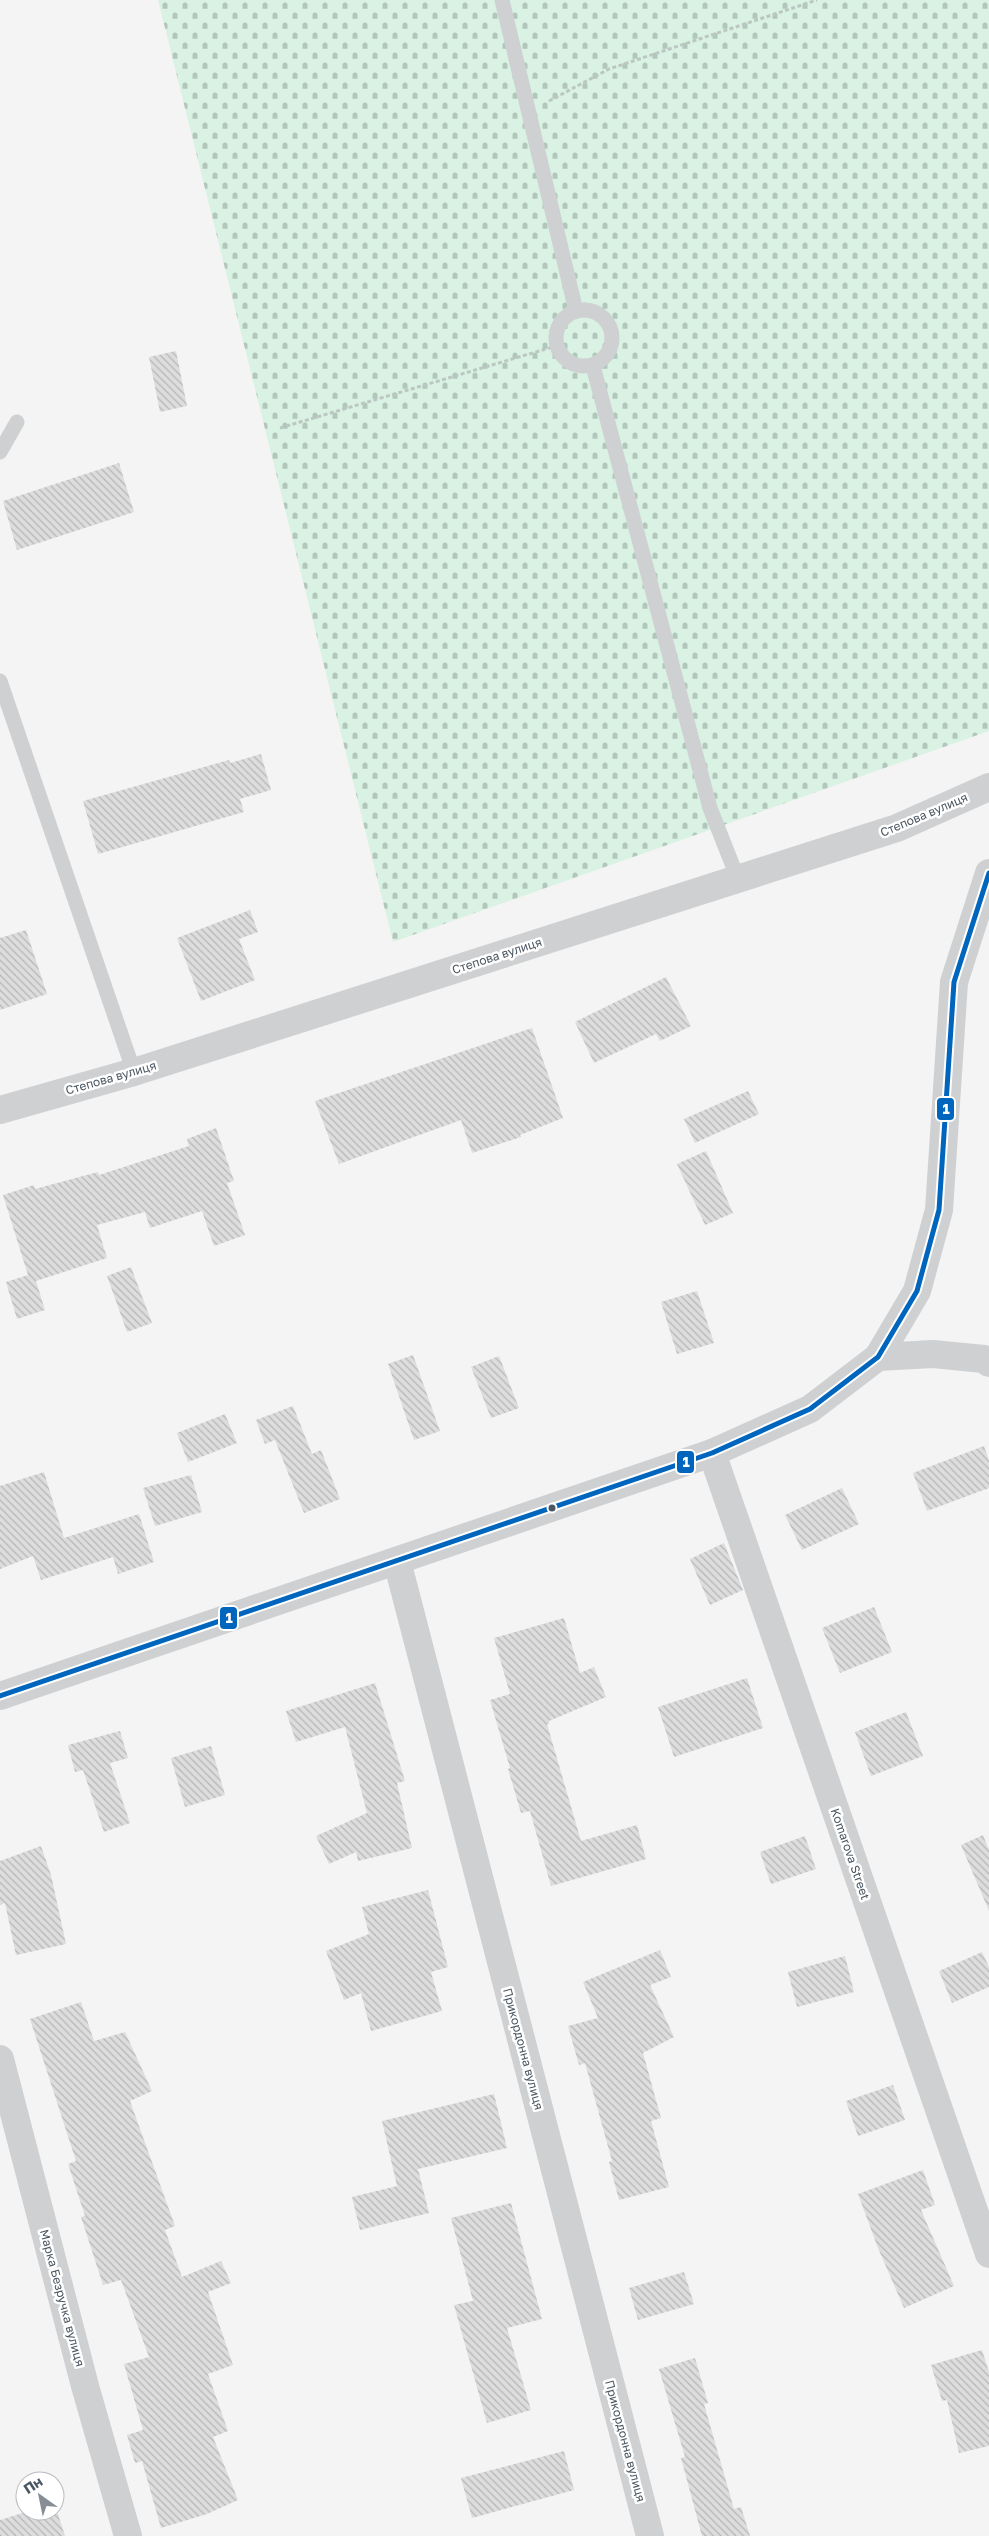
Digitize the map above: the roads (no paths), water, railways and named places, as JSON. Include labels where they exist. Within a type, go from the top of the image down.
[{"type":"street","name":"Степова вулиця","points":[[0,1110],[134,1072],[897,828],[989,787]]},
{"type":"street","points":[[0,1696],[712,1453],[810,1410],[878,1357],[917,1290],[939,1210],[954,982],[989,873]]},
{"type":"street","points":[[878,1357],[934,1354],[984,1360],[989,1363]]},
{"type":"street","name":"Komarova Street","points":[[712,1453],[989,2254]]},
{"type":"street","name":"Прикордонна вулиця","points":[[397,1561],[650,2536]]},
{"type":"street","name":"Марка Безручка вулиця","points":[[0,2059],[85,2386],[128,2536]]},
{"type":"lane","points":[[502,0],[576,311]]},
{"type":"lane","points":[[586,310],[597,313],[606,319],[611,329],[613,340],[610,351],[603,360],[592,366],[581,367],[570,364],[561,357],[556,346],[555,335],[559,324],[566,316],[576,311],[586,310]]},
{"type":"lane","points":[[592,366],[710,808],[738,879]]},
{"type":"lane","points":[[0,452],[17,422]]},
{"type":"lane","points":[[0,681],[134,1072]]}]
